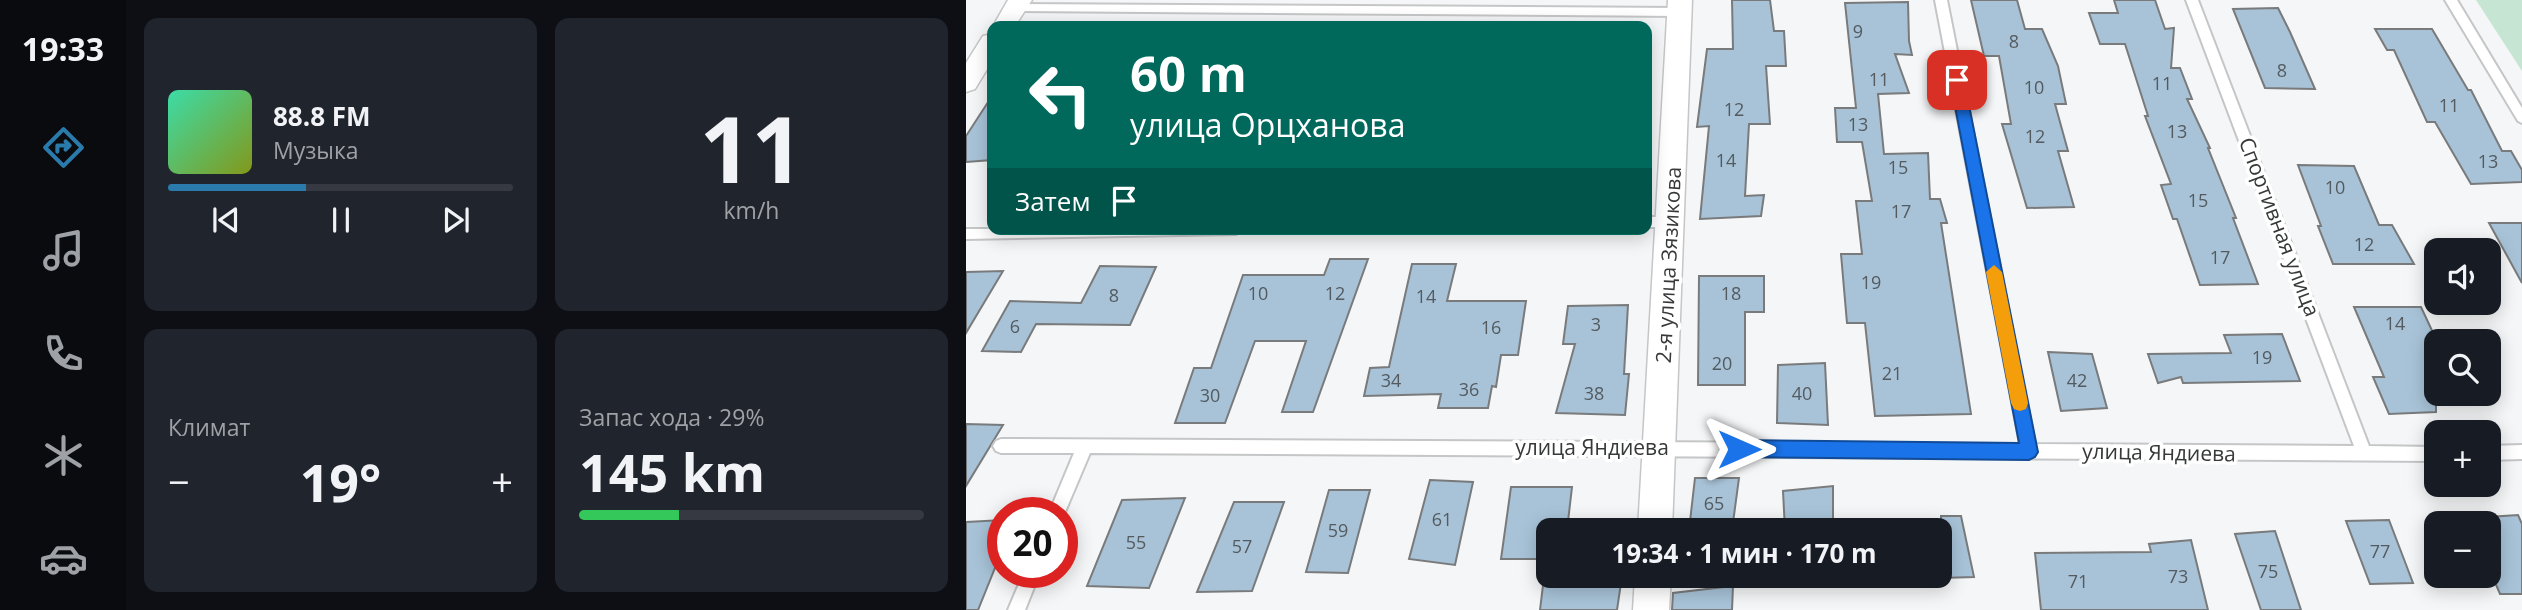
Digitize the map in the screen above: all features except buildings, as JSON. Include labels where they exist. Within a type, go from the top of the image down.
[{"type":"street","name":"2-я улица Зязикова","points":[[1656,518],[1660,448],[1659,222],[1680,6]]},
{"type":"street","points":[[966,83],[987,50]]},
{"type":"street","points":[[1651,610],[1652,588]]},
{"type":"lane","points":[[1941,0],[2029,452]]},
{"type":"lane","name":"Спортивная улица","points":[[2193,0],[2365,455]]},
{"type":"lane","points":[[2451,0],[2522,118]]},
{"type":"lane","points":[[1012,11],[1680,6]]},
{"type":"lane","points":[[966,234],[987,234]]},
{"type":"lane","name":"улица Яндиева","points":[[1001,446],[2424,454]]},
{"type":"lane","points":[[1063,497],[1084,446]]},
{"type":"lane","points":[[2501,453],[2522,452]]},
{"type":"lane","points":[[1016,610],[1025,588]]},
{"type":"green space","points":[[2476,0],[2522,0],[2522,71]]},
{"type":"slow traffic","points":[[1994,272],[2020,403]]},
{"type":"route","points":[[1739,449],[2029,452],[1957,80]]}]
